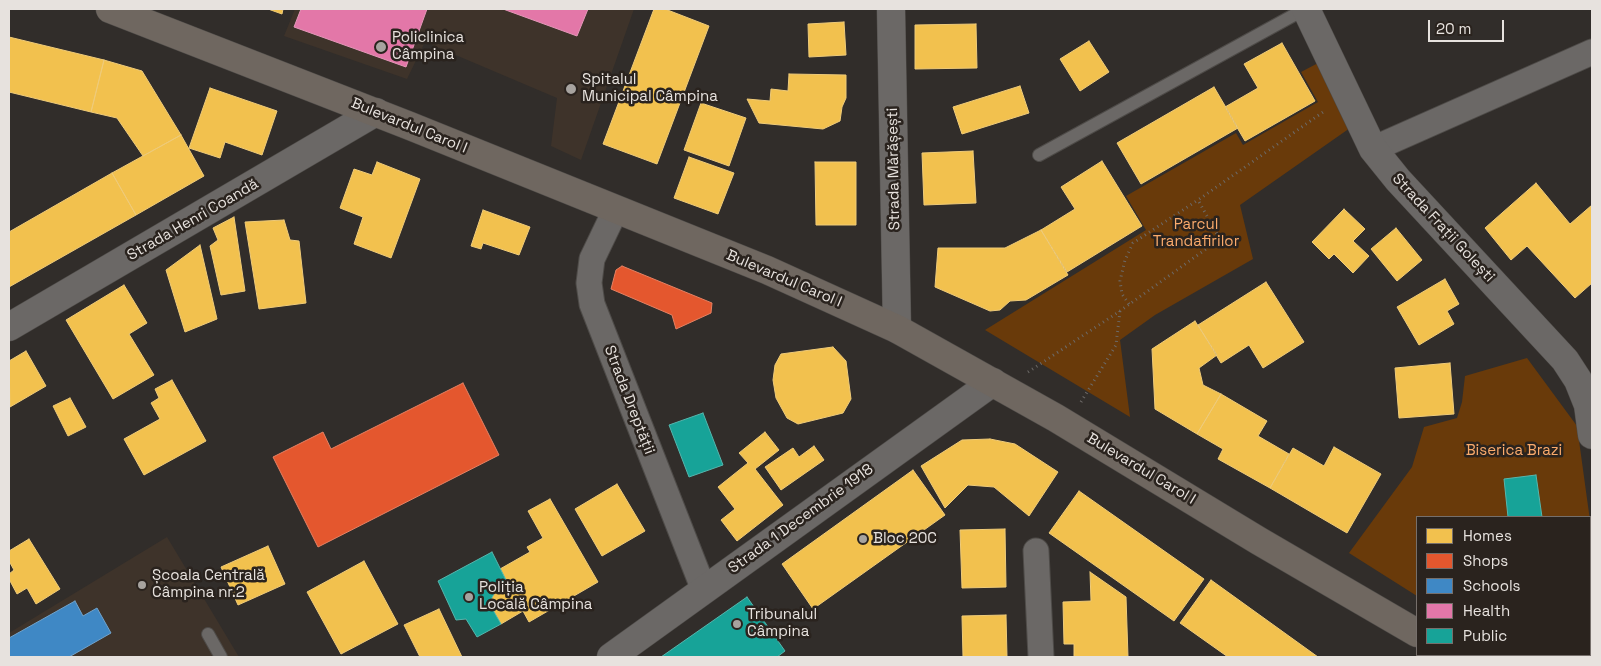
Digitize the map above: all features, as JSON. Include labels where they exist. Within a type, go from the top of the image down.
[{"type":"main road","name":"Bulevardul Carol I","points":[[110,9],[147,14],[376,112],[767,270],[897,329],[1067,425],[1259,541],[1416,632]]},
{"type":"street","name":"Strada Mărășești","points":[[891,9],[897,329]]},
{"type":"street","name":"Strada Frații Golești","points":[[1306,9],[1373,149],[1398,180],[1565,360],[1578,380],[1588,406],[1592,435]]},
{"type":"street","points":[[1373,149],[1592,52]]},
{"type":"street","name":"Strada Henri Coandă","points":[[9,327],[376,112]]},
{"type":"street","name":"Strada Dreptății","points":[[616,209],[592,259],[589,283],[592,304],[704,590]]},
{"type":"street","name":"Strada 1 Decembrie 1918","points":[[611,657],[998,385]]},
{"type":"street","points":[[1036,551],[1041,657]]},
{"type":"lane","points":[[1039,154],[1306,9]]},
{"type":"lane","points":[[208,634],[221,657]]},
{"type":"path","points":[[1129,304],[1122,294],[1120,281],[1125,260],[1133,243],[1198,200],[1347,95]]},
{"type":"path","points":[[998,385],[1120,311],[1220,240],[1198,200]]},
{"type":"path","points":[[1067,425],[1116,345],[1120,311]]},
{"type":"shaded area","name":"Spitalul Municipal Câmpina","points":[[295,9],[634,9],[581,160],[551,146],[557,98],[425,42],[407,79],[284,36]]},
{"type":"shaded area","name":"Școala Centrală Câmpina nr.2","points":[[167,537],[239,657],[9,657],[9,633]]},
{"type":"green space","name":"Parcul Trandafirilor","points":[[1320,62],[1350,128],[1240,205],[1253,259],[1155,315],[1120,340],[1130,417],[985,330],[1146,230],[1126,196],[1236,133],[1243,145],[1318,102],[1301,72]]},
{"type":"green space","name":"Biserica Brazi","points":[[1527,358],[1577,426],[1590,516],[1416,516],[1416,595],[1349,553],[1412,467],[1424,427],[1457,418],[1462,402],[1465,376]]},
{"type":"green space","points":[[1591,528],[1592,535],[1591,631]]},
{"type":"building: Homes","points":[[268,9],[283,9],[282,14]]},
{"type":"building: Homes","points":[[654,9],[665,9],[709,26],[657,164],[603,144]]},
{"type":"building: Homes","points":[[844,22],[846,55],[809,57],[808,24]]},
{"type":"building: Homes","points":[[976,24],[977,68],[915,69],[915,25]]},
{"type":"building: Homes","points":[[9,37],[104,60],[91,112],[9,92]]},
{"type":"building: Homes","points":[[1089,41],[1109,72],[1080,91],[1060,59]]},
{"type":"building: Homes","points":[[1282,43],[1315,101],[1245,141],[1225,107],[1258,88],[1244,64]]},
{"type":"building: Homes","points":[[104,60],[142,71],[181,135],[143,156],[117,118],[91,112]]},
{"type":"building: Homes","points":[[789,74],[846,75],[846,98],[842,107],[840,121],[823,129],[759,123],[747,99],[770,101],[771,89],[788,91]]},
{"type":"building: Homes","points":[[1020,86],[1029,113],[962,134],[953,107]]},
{"type":"building: Homes","points":[[1214,87],[1238,128],[1141,184],[1117,143]]},
{"type":"building: Homes","points":[[210,88],[277,111],[262,155],[225,142],[220,158],[189,148]]},
{"type":"building: Homes","points":[[701,103],[746,118],[729,166],[684,150]]},
{"type":"building: Homes","points":[[181,135],[204,176],[136,215],[112,173]]},
{"type":"building: Homes","points":[[973,151],[976,203],[924,205],[922,153]]},
{"type":"building: Homes","points":[[689,157],[734,173],[718,214],[674,198]]},
{"type":"building: Homes","points":[[1102,161],[1142,226],[1067,272],[1041,230],[1075,209],[1061,187]]},
{"type":"building: Homes","points":[[377,162],[420,179],[391,258],[354,244],[363,217],[340,208],[354,169],[372,175]]},
{"type":"building: Homes","points":[[815,162],[856,162],[856,225],[816,225]]},
{"type":"building: Homes","points":[[112,173],[136,215],[9,287],[9,232]]},
{"type":"building: Homes","points":[[1536,183],[1570,224],[1592,205],[1592,283],[1575,298],[1527,246],[1511,260],[1485,228]]},
{"type":"building: Homes","points":[[1344,209],[1365,229],[1353,241],[1369,256],[1353,273],[1334,254],[1329,259],[1312,242]]},
{"type":"building: Homes","points":[[483,210],[530,227],[519,255],[483,243],[481,249],[471,246]]},
{"type":"building: Homes","points":[[234,217],[245,291],[221,295],[210,246],[218,240],[213,228]]},
{"type":"building: Homes","points":[[284,220],[290,240],[299,241],[306,303],[259,309],[245,222]]},
{"type":"building: Homes","points":[[1396,228],[1422,260],[1397,281],[1371,249]]},
{"type":"building: Homes","points":[[1041,230],[1068,275],[1026,300],[1010,301],[1000,310],[990,311],[935,287],[938,248],[1005,248]]},
{"type":"building: Homes","points":[[200,245],[217,319],[185,332],[166,270]]},
{"type":"building: Homes","points":[[1445,279],[1459,304],[1447,311],[1454,324],[1419,345],[1397,307]]},
{"type":"building: Homes","points":[[1266,282],[1304,342],[1263,368],[1249,345],[1221,363],[1198,325]]},
{"type":"building: Homes","points":[[124,285],[147,323],[129,334],[154,375],[113,399],[66,320]]},
{"type":"building: Homes","points":[[1195,321],[1217,355],[1199,368],[1203,385],[1221,394],[1197,434],[1155,409],[1152,349]]},
{"type":"building: Homes","points":[[833,347],[846,361],[851,399],[843,413],[798,424],[787,418],[776,398],[773,380],[775,365],[781,354]]},
{"type":"building: Homes","points":[[26,351],[46,386],[10,407],[9,361]]},
{"type":"building: Homes","points":[[1450,363],[1454,414],[1399,418],[1395,368]]},
{"type":"building: Homes","points":[[172,380],[206,441],[144,475],[124,439],[160,419],[151,403],[159,398],[155,389]]},
{"type":"building: Homes","points":[[1221,394],[1267,421],[1258,436],[1289,454],[1270,488],[1218,459],[1223,449],[1197,434]]},
{"type":"building: Homes","points":[[70,398],[86,427],[68,436],[53,406]]},
{"type":"building: Homes","points":[[765,432],[779,450],[755,469],[783,505],[737,541],[721,520],[735,509],[718,487],[748,463],[739,453]]},
{"type":"building: Homes","points":[[990,439],[1015,444],[1058,472],[1029,516],[994,487],[968,485],[945,508],[921,466],[962,440]]},
{"type":"building: Homes","points":[[814,446],[824,460],[781,490],[765,467],[793,448],[799,457]]},
{"type":"building: Homes","points":[[1334,447],[1381,474],[1347,533],[1270,488],[1293,448],[1324,466]]},
{"type":"building: Homes","name":"Bloc 20C","points":[[913,470],[945,515],[813,609],[782,564]]},
{"type":"building: Homes","points":[[617,484],[645,531],[602,556],[575,509]]},
{"type":"building: Homes","points":[[1079,491],[1204,579],[1174,621],[1049,533]]},
{"type":"building: Homes","points":[[550,499],[598,582],[529,622],[523,611],[501,624],[489,603],[495,592],[492,588],[506,580],[500,569],[530,552],[527,547],[543,538],[528,511]]},
{"type":"building: Homes","points":[[1005,529],[1006,587],[962,588],[960,530]]},
{"type":"building: Homes","points":[[29,539],[60,589],[36,604],[27,588],[17,594],[9,579],[9,574],[14,570],[9,561],[9,551]]},
{"type":"building: Homes","points":[[268,546],[285,584],[238,605],[221,567]]},
{"type":"building: Homes","points":[[364,561],[398,624],[341,654],[307,592]]},
{"type":"building: Homes","points":[[1090,572],[1126,597],[1128,657],[1074,657],[1074,644],[1064,644],[1063,602],[1091,601]]},
{"type":"building: Homes","points":[[1211,580],[1318,657],[1228,657],[1180,623]]},
{"type":"building: Homes","points":[[439,609],[462,657],[420,657],[404,625]]},
{"type":"building: Homes","points":[[1006,615],[1007,657],[963,657],[962,616]]},
{"type":"building: Shops","points":[[622,266],[712,303],[711,313],[676,329],[672,315],[611,289],[616,270]]},
{"type":"building: Shops","points":[[463,383],[499,455],[318,547],[273,457],[323,432],[331,449]]},
{"type":"building: Schools","points":[[75,601],[83,616],[97,608],[111,633],[69,657],[9,657],[9,638]]},
{"type":"building: Health","name":"Policlinica Câmpina","points":[[301,9],[427,9],[406,67],[294,27]]},
{"type":"building: Health","points":[[503,9],[588,9],[577,36]]},
{"type":"building: Public","points":[[703,413],[723,465],[689,477],[669,425]]},
{"type":"building: Public","name":"Biserica Brazi","points":[[1536,475],[1542,516],[1508,516],[1504,479]]},
{"type":"building: Public","name":"Poliția Locală Câmpina","points":[[492,552],[506,580],[492,588],[495,592],[489,603],[501,624],[477,637],[466,619],[456,620],[438,581]]},
{"type":"building: Public","name":"Tribunalul Câmpina","points":[[747,597],[785,651],[777,657],[661,657]]},
{"type":"place","name":"Policlinica Câmpina","points":[[381,47]]},
{"type":"place","name":"Spitalul Municipal Câmpina","points":[[571,89]]},
{"type":"place","name":"Bloc 20C","points":[[863,539]]},
{"type":"place","name":"Școala Centrală Câmpina nr.2","points":[[142,585]]},
{"type":"place","name":"Poliția Locală Câmpina","points":[[469,597]]},
{"type":"place","name":"Tribunalul Câmpina","points":[[737,624]]}]
